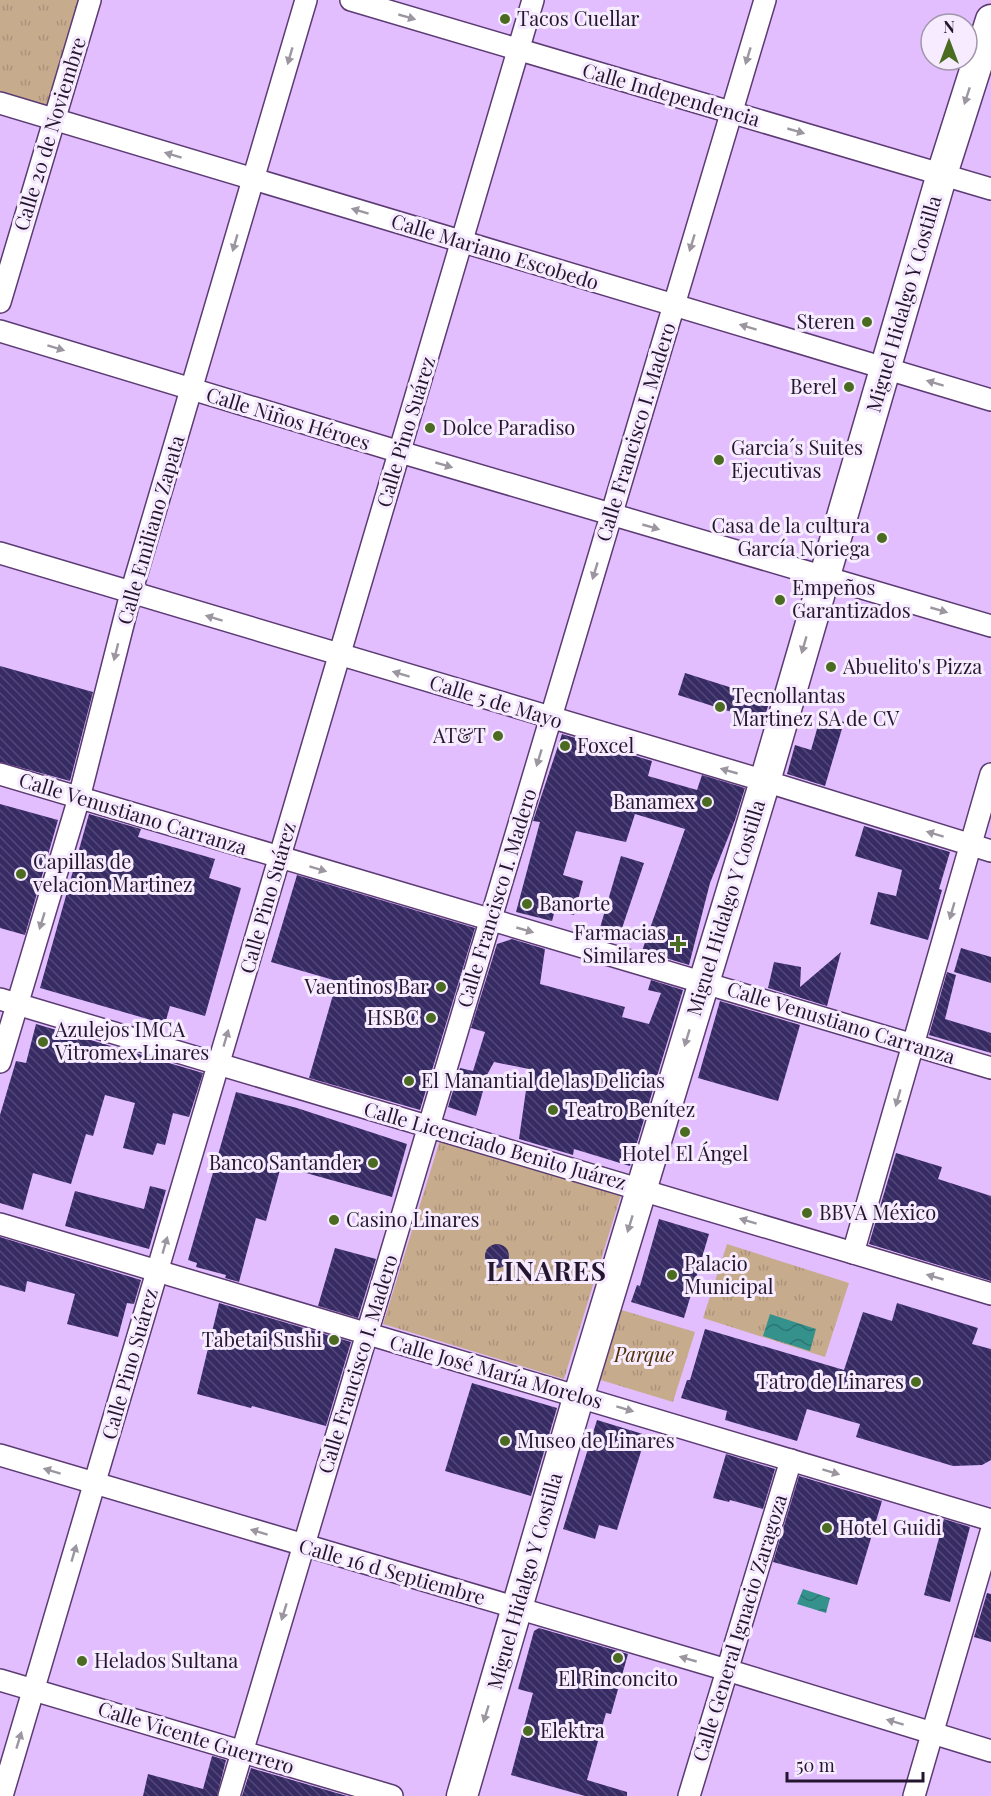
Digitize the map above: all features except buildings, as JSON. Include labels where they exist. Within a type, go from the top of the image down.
[{"type":"main road","name":"Miguel Hidalgo Y Costilla","points":[[462,1796],[640,1189],[765,782],[942,174],[991,20]]},
{"type":"street","name":"Calle 20 de Noviembre","points":[[0,302],[90,0]]},
{"type":"street","name":"Calle Emiliano Zapata","points":[[0,1062],[8,1001],[79,798],[131,593],[306,0]]},
{"type":"street","name":"Calle Independencia","points":[[351,0],[991,189]]},
{"type":"street","name":"Calle Pino Suárez","points":[[2,1796],[533,0]]},
{"type":"street","name":"Calle Francisco I. Madero","points":[[229,1796],[765,0]]},
{"type":"street","name":"Calle Mariano Escobedo","points":[[0,103],[991,400]]},
{"type":"street","name":"Calle Niños Héroes","points":[[0,331],[191,390],[991,626]]},
{"type":"street","name":"Calle 5 de Mayo","points":[[0,553],[991,851]]},
{"type":"street","name":"Calle Venustiano Carranza","points":[[0,774],[991,1068]]},
{"type":"street","points":[[853,1253],[991,774]]},
{"type":"street","name":"Calle Licenciado Benito Juárez","points":[[8,1001],[991,1294]]},
{"type":"street","name":"Calle José María Morelos","points":[[0,1224],[579,1395],[991,1520]]},
{"type":"street","name":"Calle 16 d Septiembre","points":[[0,1455],[727,1670],[991,1751]]},
{"type":"street","name":"Calle General Ignacio Zaragoza","points":[[689,1796],[791,1460]]},
{"type":"street","points":[[914,1796],[991,1532]]},
{"type":"street","name":"Calle Vicente Guerrero","points":[[0,1680],[392,1796]]},
{"type":"green space","points":[[0,0],[82,0],[48,108],[0,94]]},
{"type":"green space","points":[[440,1140],[621,1195],[564,1379],[383,1324]]},
{"type":"green space","points":[[727,1244],[849,1283],[825,1357],[703,1318]]},
{"type":"green space","name":"Parque","points":[[615,1308],[695,1332],[673,1402],[594,1378]]},
{"type":"water","points":[[770,1314],[816,1329],[810,1351],[763,1336]]},
{"type":"water","points":[[803,1589],[830,1598],[826,1613],[797,1604]]},
{"type":"place","name":"Tacos Cuellar","points":[[505,19]]},
{"type":"place","name":"Steren","points":[[867,322]]},
{"type":"place","name":"Berel","points":[[849,387]]},
{"type":"place","name":"Dolce Paradiso","points":[[430,428]]},
{"type":"place","name":"Garcia´s Suites Ejecutivas","points":[[719,460]]},
{"type":"place","name":"Casa de la cultura García Noriega","points":[[882,538]]},
{"type":"place","name":"Empeños Garantizados","points":[[780,600]]},
{"type":"place","name":"Abuelito's Pizza","points":[[831,667]]},
{"type":"place","name":"Tecnollantas Martinez SA de CV","points":[[720,707]]},
{"type":"place","name":"AT&T","points":[[498,736]]},
{"type":"place","name":"Foxcel","points":[[565,746]]},
{"type":"place","name":"Banamex","points":[[707,802]]},
{"type":"place","name":"Capillas de velacion Martinez","points":[[21,874]]},
{"type":"place","name":"Banorte","points":[[527,904]]},
{"type":"place","name":"Farmacias Similares","points":[[678,944]]},
{"type":"place","name":"Vaentinos Bar","points":[[441,987]]},
{"type":"place","name":"HSBC","points":[[431,1018]]},
{"type":"place","name":"Azulejos IMCA Vitromex Linares","points":[[43,1042]]},
{"type":"place","name":"El Manantial de las Delicias","points":[[409,1081]]},
{"type":"place","name":"Teatro Benítez","points":[[553,1110]]},
{"type":"place","name":"Hotel El Ángel","points":[[685,1132]]},
{"type":"place","name":"Banco Santander","points":[[373,1163]]},
{"type":"place","name":"BBVA México","points":[[807,1213]]},
{"type":"place","name":"Casino Linares","points":[[334,1220]]},
{"type":"place","name":"Palacio Municipal","points":[[672,1275]]},
{"type":"place","name":"Tabetai Sushi","points":[[334,1340]]},
{"type":"place","name":"Tatro de Linares","points":[[916,1382]]},
{"type":"place","name":"Museo de Linares","points":[[505,1441]]},
{"type":"place","name":"Hotel Guidi","points":[[827,1528]]},
{"type":"place","name":"El Rinconcito","points":[[618,1658]]},
{"type":"place","name":"Helados Sultana","points":[[82,1661]]},
{"type":"place","name":"Elektra","points":[[528,1731]]},
{"type":"district","name":"LINARES","points":[[547,1272]]}]
